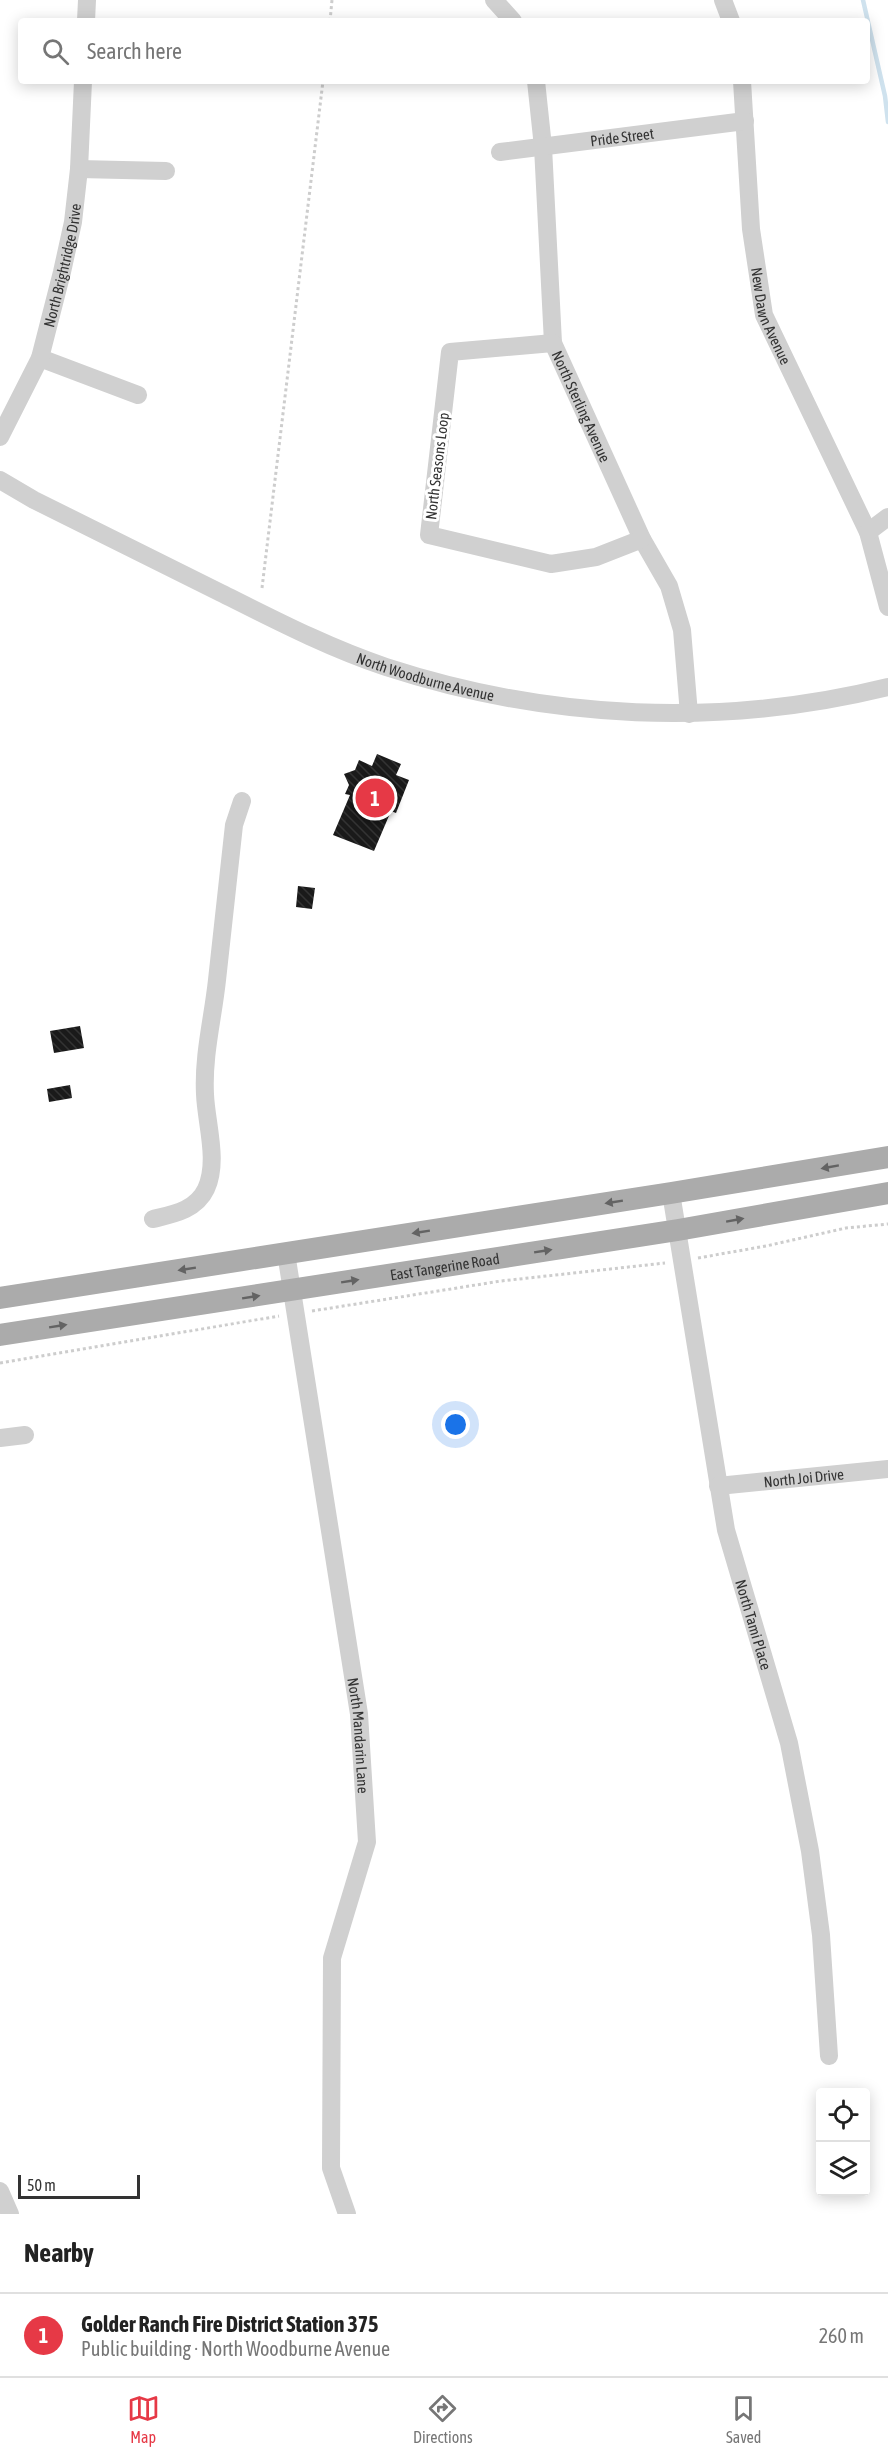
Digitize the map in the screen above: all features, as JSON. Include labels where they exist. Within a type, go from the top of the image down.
[{"type":"main road","points":[[0,1298],[888,1157]]},
{"type":"main road","name":"East Tangerine Road","points":[[0,1335],[678,1230],[888,1193]]},
{"type":"street","points":[[86,18],[87,0]]},
{"type":"street","points":[[494,0],[510,18]]},
{"type":"street","points":[[723,0],[730,18]]},
{"type":"street","name":"North Brightridge Drive","points":[[0,437],[40,358],[74,222],[83,84]]},
{"type":"street","name":"North Sterling Avenue","points":[[536,84],[543,147],[553,343],[642,539],[669,586],[682,630],[689,714]]},
{"type":"street","name":"New Dawn Avenue","points":[[742,84],[751,229],[764,315],[868,532],[888,607]]},
{"type":"street","name":"Pride Street","points":[[500,152],[745,121]]},
{"type":"street","points":[[79,169],[166,171]]},
{"type":"street","name":"North Seasons Loop","points":[[553,343],[450,352],[429,535],[551,564],[596,557],[642,539]]},
{"type":"street","points":[[40,358],[138,395]]},
{"type":"street","name":"North Woodburne Avenue","points":[[0,480],[34,500],[317,640],[386,667],[471,690],[532,702],[612,711],[689,714],[798,704],[888,687]]},
{"type":"street","points":[[868,532],[888,517]]},
{"type":"street","points":[[153,1219],[188,1209],[200,1199],[209,1180],[211,1158],[205,1096],[206,1057],[234,825],[242,801]]},
{"type":"street","name":"North Tami Place","points":[[671,1193],[718,1486],[735,1561],[789,1743],[810,1851],[820,1925],[829,2056]]},
{"type":"street","name":"North Mandarin Lane","points":[[286,1253],[359,1714],[364,1768],[367,1842],[332,1958],[331,2168],[347,2214]]},
{"type":"street","points":[[0,1438],[25,1435]]},
{"type":"street","name":"North Joi Drive","points":[[718,1486],[888,1469]]},
{"type":"street","points":[[0,2191],[10,2214]]},
{"type":"path","points":[[330,18],[332,0]]},
{"type":"path","points":[[262,588],[323,84]]},
{"type":"path","points":[[0,1363],[501,1281],[744,1251],[846,1228],[888,1224]]},
{"type":"building","points":[[377,754],[401,764],[396,775],[409,780],[396,813],[391,811],[374,851],[333,835],[350,795],[345,794],[349,785],[344,774],[355,770],[359,760],[372,766]]},
{"type":"building","points":[[298,886],[315,888],[312,909],[296,907]]},
{"type":"building","points":[[80,1026],[84,1048],[54,1053],[50,1031]]},
{"type":"building","points":[[70,1085],[72,1098],[49,1102],[47,1089]]},
{"type":"waterway","points":[[863,0],[867,18]]},
{"type":"waterway","points":[[870,31],[885,96],[888,122]]},
{"type":"place","name":"Golder Ranch Fire District Station 375","points":[[375,798]]}]
